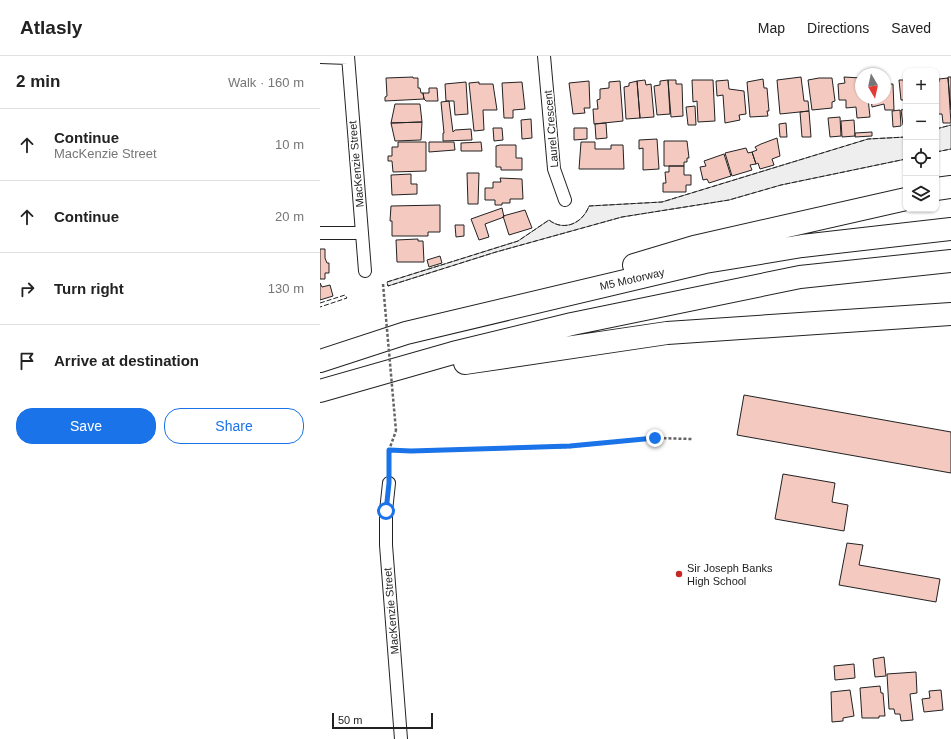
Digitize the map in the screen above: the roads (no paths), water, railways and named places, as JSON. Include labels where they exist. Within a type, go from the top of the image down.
[{"type":"highway","points":[[939,189],[951,187]]},
{"type":"highway","points":[[406,333],[694,247],[903,200]]},
{"type":"highway","name":"M5 Motorway","points":[[320,361],[406,333],[705,262],[802,246],[951,230]]},
{"type":"highway","points":[[320,391],[453,353],[572,324],[800,277],[951,261]]},
{"type":"highway","points":[[362,378],[667,333],[951,314]]},
{"type":"street","name":"Laurel Crescent","points":[[544,56],[554,169],[565,200]]},
{"type":"street","points":[[320,57],[348,57]]},
{"type":"street","name":"MacKenzie Street","points":[[348,57],[365,271]]},
{"type":"street","points":[[320,233],[362,233]]},
{"type":"street","name":"MacKenzie Street","points":[[389,483],[386,511],[386,545],[401,739]]},
{"type":"place","name":"Sir Joseph Banks High School","points":[[679,574]]}]
